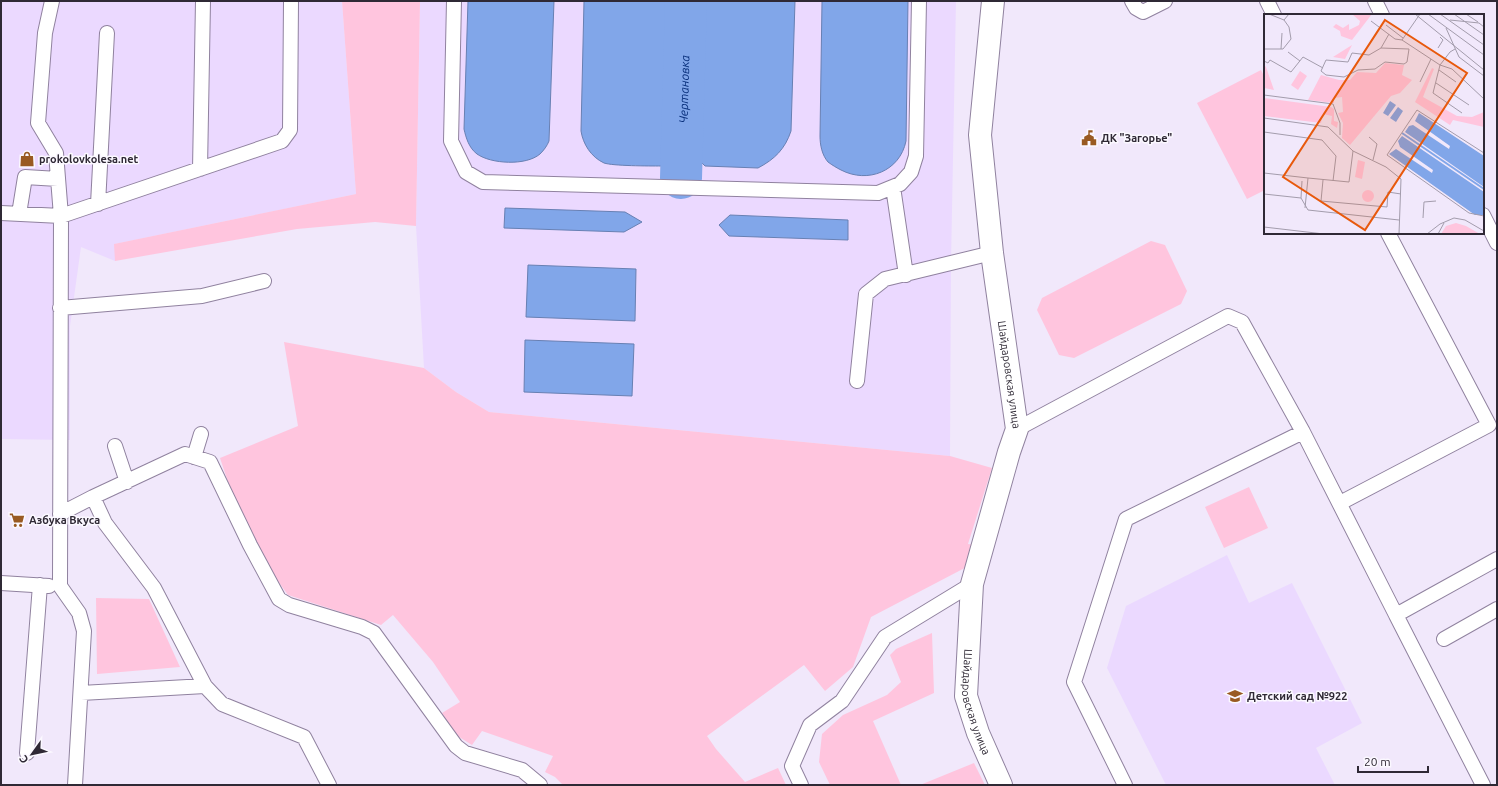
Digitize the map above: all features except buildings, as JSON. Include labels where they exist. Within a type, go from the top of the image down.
[{"type":"street","name":"Шайдаровская улица","points":[[993,1],[980,135],[992,253],[1017,429],[1009,452],[972,584],[966,696],[978,734],[1001,785]]},
{"type":"lane","points":[[52,1],[45,33],[38,123],[56,153],[61,216],[60,586],[79,613],[84,631],[75,785]]},
{"type":"lane","points":[[200,169],[203,1]]},
{"type":"lane","points":[[1,213],[61,216],[282,141],[290,130],[291,1]]},
{"type":"lane","points":[[454,1],[451,141],[466,172],[483,182],[878,193],[900,184],[911,172],[916,156],[919,1]]},
{"type":"lane","points":[[1132,1],[1136,8],[1143,12],[1165,1]]},
{"type":"lane","points":[[1267,1],[1274,14]]},
{"type":"lane","points":[[1375,1],[1382,14]]},
{"type":"lane","points":[[98,204],[107,33]]},
{"type":"lane","points":[[19,214],[25,177],[58,179]]},
{"type":"lane","points":[[893,187],[906,275]]},
{"type":"lane","points":[[1484,217],[1497,243]]},
{"type":"lane","points":[[1340,503],[1489,425],[1389,234]]},
{"type":"lane","points":[[857,381],[866,294],[885,279],[992,253]]},
{"type":"lane","points":[[60,308],[202,296],[264,281]]},
{"type":"lane","points":[[1017,429],[1228,316],[1242,322],[1303,432],[1340,503],[1483,785]]},
{"type":"lane","points":[[1125,785],[1074,682],[1126,519],[1303,432]]},
{"type":"lane","points":[[194,457],[201,434]]},
{"type":"lane","points":[[115,446],[127,482]]},
{"type":"lane","points":[[60,514],[185,454],[210,462],[250,545],[279,599],[289,605],[362,627],[374,633],[456,746],[465,753],[522,770],[540,785]]},
{"type":"lane","points":[[93,497],[105,523],[154,588],[205,686],[222,704],[304,737],[329,785]]},
{"type":"lane","points":[[1396,615],[1497,559]]},
{"type":"lane","points":[[1,583],[60,586]]},
{"type":"lane","points":[[801,785],[792,766],[810,725],[842,701],[885,637],[972,584]]},
{"type":"lane","points":[[28,753],[40,585]]},
{"type":"lane","points":[[1444,639],[1497,610]]},
{"type":"lane","points":[[81,693],[205,686]]},
{"type":"shaded area","points":[[1,1],[342,1],[356,194],[115,244],[115,261],[81,247],[70,326],[70,440],[1,439]]},
{"type":"shaded area","points":[[342,1],[420,1],[416,226],[375,222],[297,229],[115,261],[114,244],[356,194]]},
{"type":"shaded area","points":[[420,1],[956,1],[951,263],[950,456],[489,412],[456,392],[424,368],[416,226]]},
{"type":"shaded area","points":[[1261,70],[1264,76],[1264,190],[1247,199],[1197,103]]},
{"type":"shaded area","points":[[1151,241],[1165,245],[1187,291],[1181,304],[1074,358],[1059,355],[1037,310],[1042,298]]},
{"type":"shaded area","points":[[284,342],[424,368],[456,392],[489,412],[950,456],[992,468],[968,544],[976,545],[980,560],[871,617],[853,667],[825,691],[804,665],[707,736],[716,749],[745,782],[778,768],[786,785],[563,785],[555,777],[545,772],[553,756],[482,731],[472,745],[456,735],[442,713],[460,702],[433,662],[393,615],[381,625],[288,595],[272,573],[256,543],[228,482],[220,458],[298,426]]},
{"type":"shaded area","points":[[1249,487],[1268,528],[1224,548],[1205,507]]},
{"type":"shaded area","name":"Детский сад №922","points":[[1227,555],[1249,603],[1292,583],[1362,723],[1316,748],[1335,785],[1166,785],[1107,668],[1126,606]]},
{"type":"shaded area","points":[[96,598],[149,599],[180,667],[97,674]]},
{"type":"shaded area","points":[[932,633],[934,693],[873,721],[901,785],[830,785],[819,762],[822,734],[843,715],[887,695],[901,682],[890,655],[896,649]]},
{"type":"shaded area","points":[[974,763],[985,785],[920,785]]},
{"type":"water","points":[[468,1],[554,1],[549,141],[540,154],[534,158],[518,162],[499,162],[477,154],[468,143],[464,129]]},
{"type":"water","points":[[584,1],[670,1],[665,160],[664,164],[661,166],[604,163],[588,150],[581,131]]},
{"type":"water","points":[[704,1],[795,1],[791,131],[786,143],[779,153],[758,168],[705,166],[700,161]]},
{"type":"water","points":[[822,1],[908,1],[906,141],[903,151],[890,167],[872,175],[862,176],[851,174],[839,169],[828,162],[823,153],[820,136]]},
{"type":"water","points":[[505,208],[625,212],[642,222],[624,232],[504,228]]},
{"type":"water","points":[[730,215],[848,220],[848,240],[729,236],[719,225]]},
{"type":"water","points":[[528,265],[636,269],[635,321],[526,317]]},
{"type":"water","points":[[525,340],[634,344],[632,396],[524,392]]},
{"type":"waterway","name":"Чертановка","points":[[681,178],[686,1]]},
{"type":"place","name":"ДК \"Загорье\"","points":[[1089,138]]},
{"type":"place","name":"prokolovkolesa.net","points":[[27,159]]},
{"type":"place","name":"Азбука Вкуса","points":[[17,520]]},
{"type":"place","name":"Детский сад №922","points":[[1235,696]]}]
